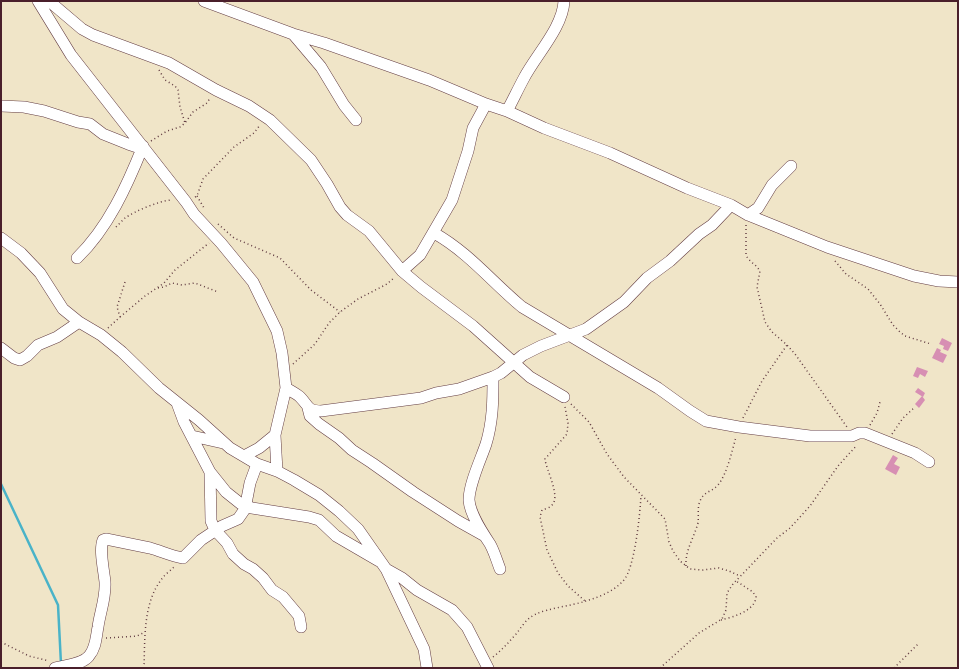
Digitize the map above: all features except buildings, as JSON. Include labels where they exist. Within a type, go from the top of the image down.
[{"type":"street","points":[[38,1],[71,56],[143,146],[194,214],[253,282],[277,331],[286,384],[275,435],[277,471]]},
{"type":"street","points":[[49,1],[93,35],[169,63],[264,115],[280,128],[304,152],[319,172],[340,207],[347,215],[368,231],[402,270],[421,287],[473,326],[530,377],[564,397]]},
{"type":"street","points":[[204,1],[294,34],[429,80],[486,104],[507,111],[544,128],[610,153],[687,188],[731,205],[748,215],[827,247],[914,276],[939,281],[958,282]]},
{"type":"street","points":[[507,111],[524,77],[556,26],[564,1]]},
{"type":"street","points":[[294,34],[321,67],[344,105],[356,120]]},
{"type":"street","points":[[402,270],[420,255],[452,200],[468,151],[472,128],[486,104]]},
{"type":"street","points":[[1,106],[24,107],[44,111],[78,122],[90,124],[103,134],[128,144],[137,147],[143,146]]},
{"type":"street","points":[[77,258],[86,250],[102,229],[123,192],[143,146]]},
{"type":"street","points":[[748,215],[758,208],[772,185],[791,166]]},
{"type":"street","points":[[308,408],[314,411],[321,411],[420,398],[436,393],[459,389],[502,373],[523,355],[541,346],[586,329],[624,302],[647,278],[670,261],[699,234],[712,225],[731,205]]},
{"type":"street","points":[[434,233],[475,262],[522,307],[658,388],[698,417],[717,424],[832,437],[852,436],[862,433],[915,452],[929,462]]},
{"type":"street","points":[[1,238],[21,253],[40,273],[63,309],[79,322],[101,335],[224,443],[257,464],[277,471],[319,495],[340,511],[358,529],[382,565],[424,649],[427,668]]},
{"type":"street","points":[[1,348],[14,358],[20,360],[27,356],[38,345],[57,337],[79,322]]},
{"type":"street","points":[[493,377],[492,420],[486,444],[473,480],[469,500],[473,513],[483,535],[490,544],[500,569]]},
{"type":"street","points":[[286,384],[300,397],[308,408],[310,416],[352,450],[458,522],[483,535]]},
{"type":"street","points":[[177,403],[184,422],[210,472],[226,492],[245,506],[259,510],[309,517],[319,520],[336,536],[402,578],[417,590],[452,610],[467,627],[486,665]]},
{"type":"street","points":[[244,456],[258,448],[275,435]]},
{"type":"street","points":[[192,436],[224,443]]},
{"type":"street","points":[[58,667],[81,662],[89,656],[95,646],[105,591],[102,549],[103,540],[106,539],[130,543],[183,558],[201,540],[215,530],[238,519],[245,509],[250,483],[257,464]]},
{"type":"street","points":[[210,472],[211,521],[215,530],[227,542],[233,554],[244,564],[253,569],[272,590],[283,597],[299,616],[301,626]]},
{"type":"street","points":[[227,542],[230,522]]},
{"type":"path","points":[[153,56],[165,80],[175,86],[178,90],[180,107],[185,123]]},
{"type":"path","points":[[143,146],[167,131],[180,127],[193,112],[207,103],[216,90]]},
{"type":"path","points":[[102,229],[107,230],[117,226],[137,211],[164,200],[174,199],[186,202],[197,196],[203,179],[237,144],[258,128],[264,115]]},
{"type":"path","points":[[197,196],[207,213]]},
{"type":"path","points":[[748,215],[746,226],[746,255],[760,271],[757,287],[762,317],[772,332],[787,345],[846,425],[852,431],[862,433]]},
{"type":"path","points":[[216,222],[234,238],[280,258],[311,290],[340,312]]},
{"type":"path","points":[[101,335],[120,317],[157,288],[215,237]]},
{"type":"path","points":[[827,247],[838,266],[846,274],[868,289],[880,304],[893,325],[900,332],[912,339],[932,344]]},
{"type":"path","points":[[286,384],[294,364],[316,344],[329,323],[340,312],[358,298],[387,284],[402,270]]},
{"type":"path","points":[[120,317],[117,307],[125,282]]},
{"type":"path","points":[[157,288],[164,287],[172,283],[182,285],[195,283],[218,292]]},
{"type":"path","points":[[686,567],[687,552],[698,524],[700,501],[708,491],[719,484],[726,471],[739,427],[753,396],[787,345]]},
{"type":"path","points":[[564,397],[589,422],[603,448],[624,477],[664,519],[669,542],[680,561],[686,567],[695,570],[719,568],[740,576]]},
{"type":"path","points":[[564,397],[568,423],[567,434],[545,459],[555,492],[553,504],[542,510],[540,517],[547,550],[558,573],[568,586],[584,602]]},
{"type":"path","points":[[721,620],[725,614],[727,593],[740,576],[777,538],[790,528],[810,506],[838,466],[859,442],[862,433],[877,413],[880,402]]},
{"type":"path","points":[[886,442],[902,418],[916,407]]},
{"type":"path","points":[[486,665],[526,621],[535,614],[584,602],[607,593],[624,580],[628,573],[636,540],[640,521],[642,496]]},
{"type":"path","points":[[144,668],[148,611],[155,590],[161,579],[183,558]]},
{"type":"path","points":[[660,668],[699,633],[721,620],[750,609],[756,602],[756,597],[753,592],[736,581]]},
{"type":"path","points":[[97,636],[116,638],[141,635],[146,632]]},
{"type":"path","points":[[1,642],[29,656],[46,660],[58,667]]},
{"type":"path","points":[[894,668],[919,644]]},
{"type":"waterway","points":[[1,484],[58,605],[61,664]]}]
